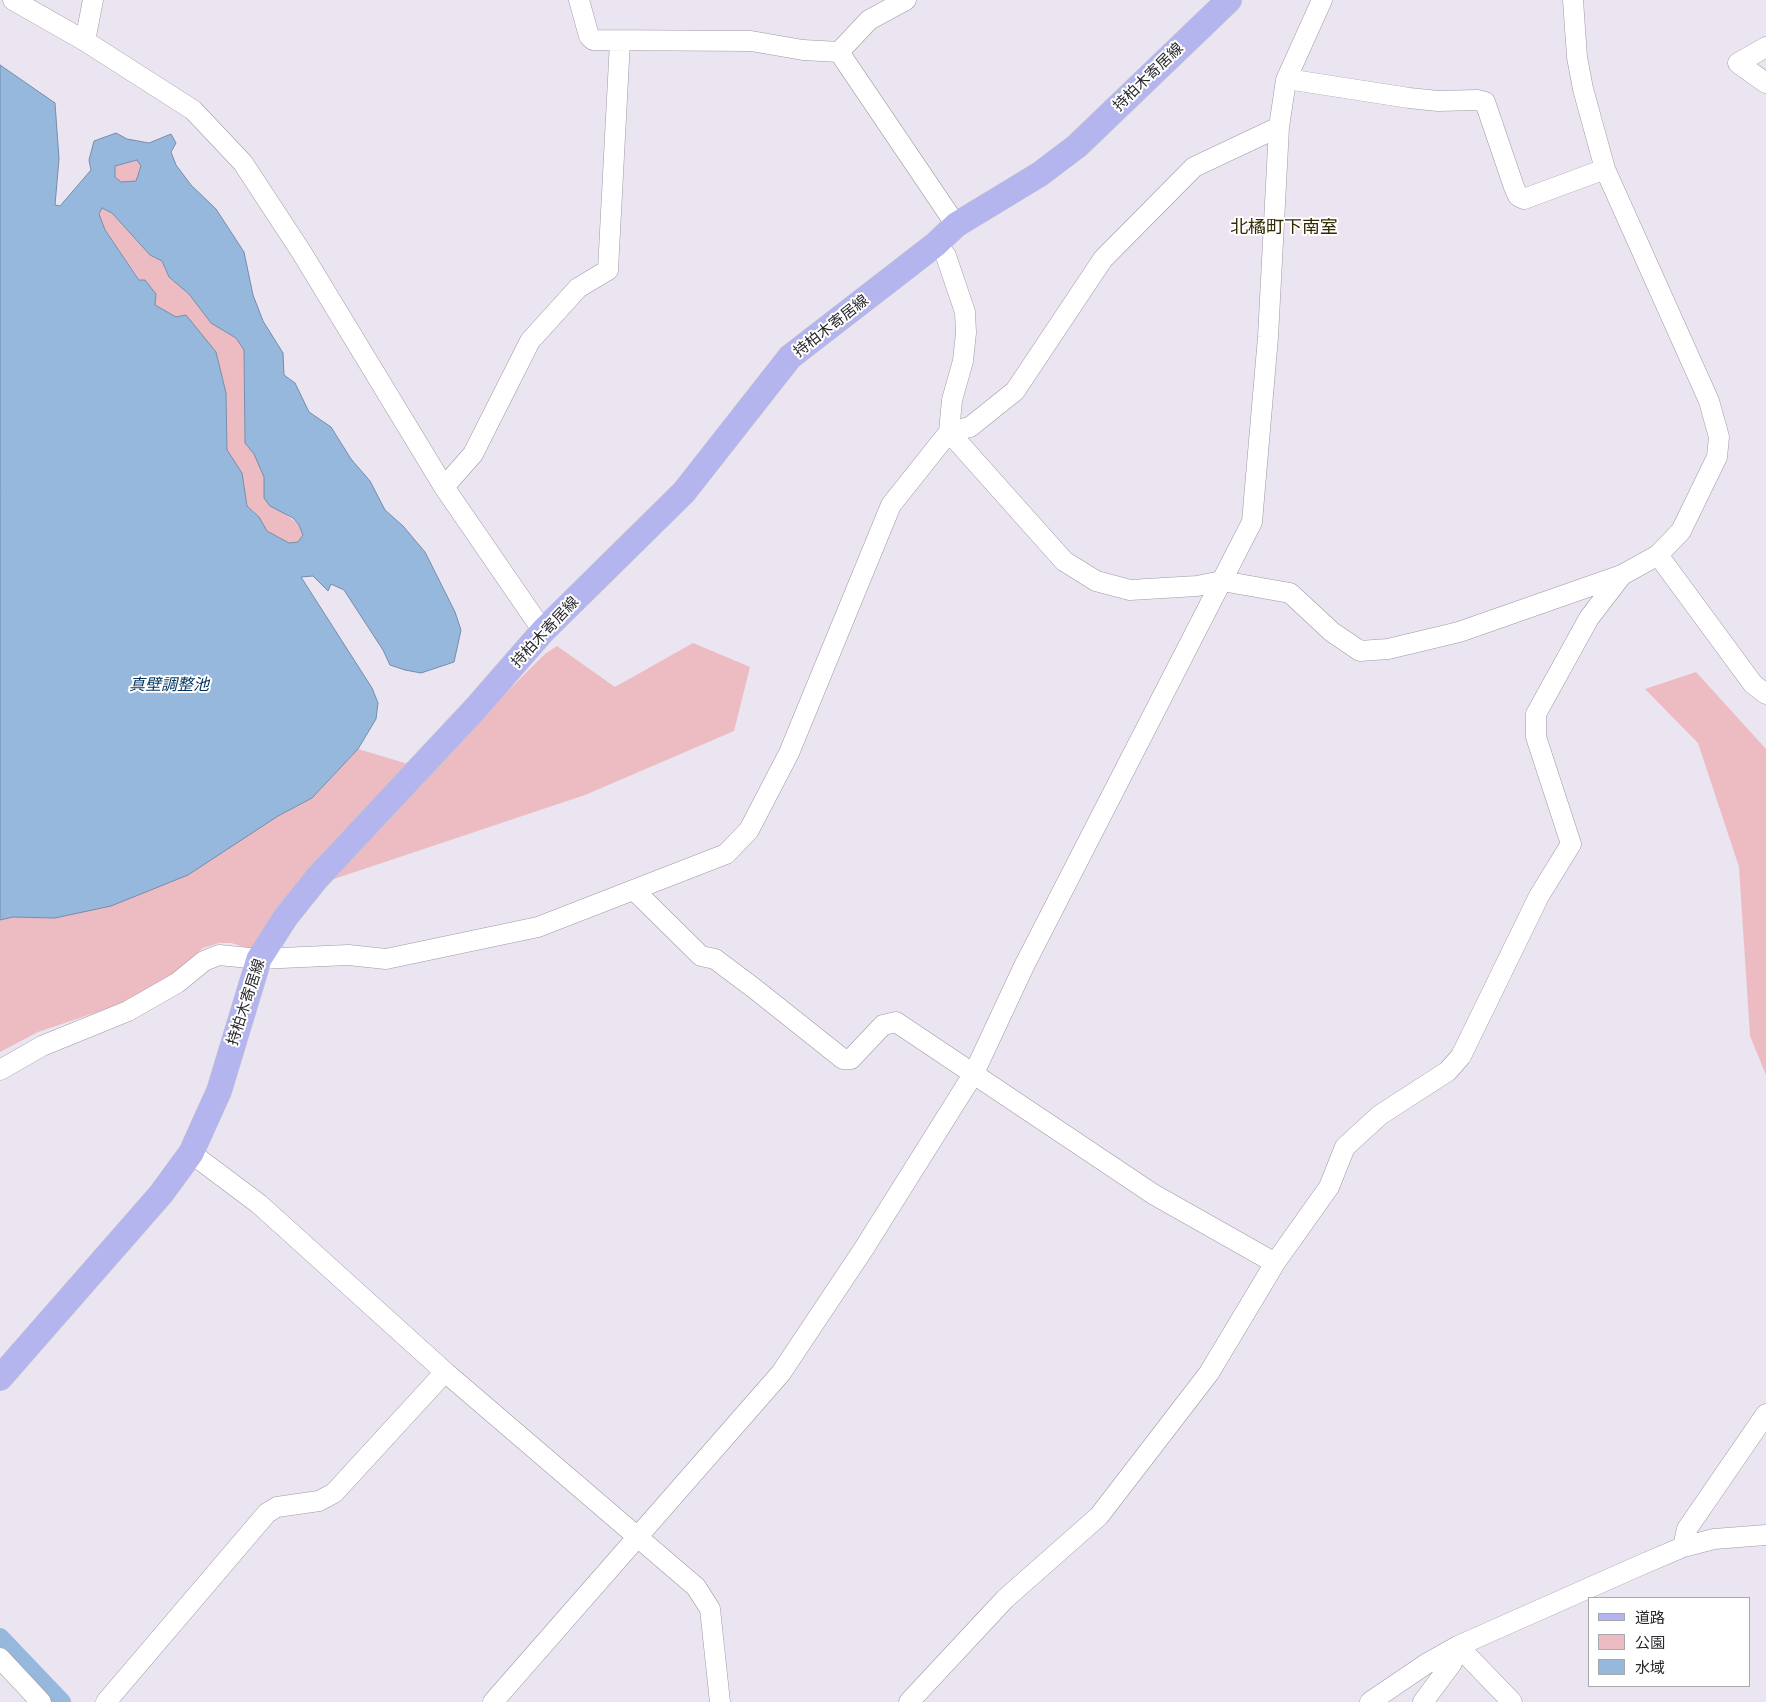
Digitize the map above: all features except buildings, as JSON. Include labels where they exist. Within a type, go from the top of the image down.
[{"type":"main road","name":"持柏木寄居線","points":[[0,1378],[161,1194],[191,1153],[219,1091],[259,959],[285,918],[317,878],[468,716],[544,631],[684,492],[790,357],[936,244],[956,225],[1040,174],[1076,146],[1229,0]]},
{"type":"street","points":[[13,0],[85,41],[193,110],[243,163],[307,262],[444,487],[544,631]]},
{"type":"street","points":[[85,41],[93,0]]},
{"type":"street","points":[[579,0],[589,36],[593,40],[751,41],[803,50],[839,52]]},
{"type":"street","points":[[839,52],[869,20],[906,0]]},
{"type":"street","points":[[493,1702],[781,1374],[863,1250],[974,1073],[1024,966],[1252,522],[1268,337],[1279,127],[1287,79],[1322,0]]},
{"type":"street","points":[[949,432],[1064,561],[1096,581],[1130,590],[1197,586],[1222,581],[1290,593],[1332,632],[1360,651],[1388,650],[1459,632],[1622,575],[1658,555],[1681,531],[1717,457],[1719,437],[1709,401],[1605,169],[1583,89],[1577,56],[1573,0]]},
{"type":"street","points":[[444,487],[473,454],[530,342],[578,288],[608,270],[620,41]]},
{"type":"street","points":[[1766,46],[1738,63],[1766,83]]},
{"type":"street","points":[[839,52],[956,225]]},
{"type":"street","points":[[1287,79],[1409,98],[1485,102],[1518,196],[1524,199],[1605,169]]},
{"type":"street","points":[[949,432],[970,427],[1015,391],[1102,259],[1194,167],[1279,127]]},
{"type":"street","points":[[0,1070],[42,1046],[128,1011],[177,983],[204,961],[219,955],[259,959],[348,955],[386,959],[538,927],[726,854],[749,830],[789,753],[892,505],[949,432],[952,400],[963,361],[966,333],[965,312],[946,256],[936,244]]},
{"type":"street","points":[[1658,555],[1753,684],[1766,694]]},
{"type":"street","points":[[909,1702],[1005,1599],[1099,1516],[1209,1373],[1274,1263],[1329,1187],[1344,1147],[1380,1115],[1448,1071],[1461,1056],[1539,896],[1571,844],[1536,737],[1536,714],[1589,618],[1622,575]]},
{"type":"street","points":[[635,890],[701,956],[714,959],[843,1059],[851,1059],[882,1025],[896,1022],[1154,1194],[1274,1263]]},
{"type":"street","points":[[191,1153],[259,1204],[445,1372],[639,1536],[696,1587],[710,1609],[720,1702]]},
{"type":"street","points":[[106,1702],[267,1513],[278,1507],[319,1501],[334,1493],[445,1372]]},
{"type":"street","points":[[1683,1547],[1687,1529],[1766,1414]]},
{"type":"street","points":[[1370,1702],[1426,1664],[1458,1646],[1683,1547],[1714,1539],[1766,1535]]},
{"type":"street","points":[[1423,1702],[1452,1663],[1458,1646]]},
{"type":"street","points":[[1458,1646],[1512,1702]]},
{"type":"street","points":[[0,1658],[41,1702]]},
{"type":"green space","points":[[138,160],[141,166],[136,181],[121,182],[115,177],[115,166]]},
{"type":"green space","points":[[102,208],[112,213],[150,255],[162,261],[169,277],[189,294],[211,323],[236,338],[244,350],[245,443],[254,454],[264,477],[265,498],[299,525],[303,535],[298,542],[289,543],[267,531],[254,512],[247,506],[242,473],[227,450],[226,393],[216,352],[206,340],[155,305],[145,280],[140,280],[105,230],[99,214]]},
{"type":"green space","points":[[693,643],[750,667],[734,731],[585,795],[313,886],[254,950],[231,943],[219,943],[203,948],[174,974],[124,1003],[38,1032],[0,1052],[0,920],[13,917],[55,918],[278,816],[312,798],[358,749],[428,770],[545,654],[557,646],[615,687]]},
{"type":"green space","points":[[1696,672],[1766,749],[1766,1075],[1750,1036],[1739,867],[1698,743],[1645,689]]},
{"type":"water","name":"真壁調整池","points":[[0,65],[55,103],[59,159],[55,205],[60,206],[91,170],[89,160],[94,141],[116,133],[127,139],[149,143],[171,134],[176,143],[171,152],[176,165],[191,185],[216,209],[244,252],[253,295],[263,321],[283,353],[284,375],[295,383],[309,412],[331,427],[351,459],[370,481],[385,510],[403,526],[425,552],[455,612],[461,630],[454,662],[421,673],[405,670],[390,665],[383,650],[344,590],[331,584],[328,591],[313,576],[301,577],[372,688],[378,703],[376,719],[358,749],[312,798],[278,816],[188,875],[111,906],[55,918],[13,917],[0,920]],"holes":[[[137,160],[141,166],[136,181],[121,182],[115,177],[115,166]],[[102,208],[112,213],[150,255],[162,261],[169,277],[189,294],[211,323],[236,338],[244,350],[245,443],[254,454],[264,477],[264,498],[270,506],[293,518],[299,525],[303,535],[298,542],[289,543],[267,531],[259,517],[247,506],[242,473],[227,450],[226,393],[216,352],[186,315],[176,317],[155,305],[156,294],[145,280],[139,280],[105,230],[99,214]]]},
{"type":"waterway","points":[[0,1637],[62,1702]]},
{"type":"district","name":"北橘町下南室","points":[[1284,227]]}]
